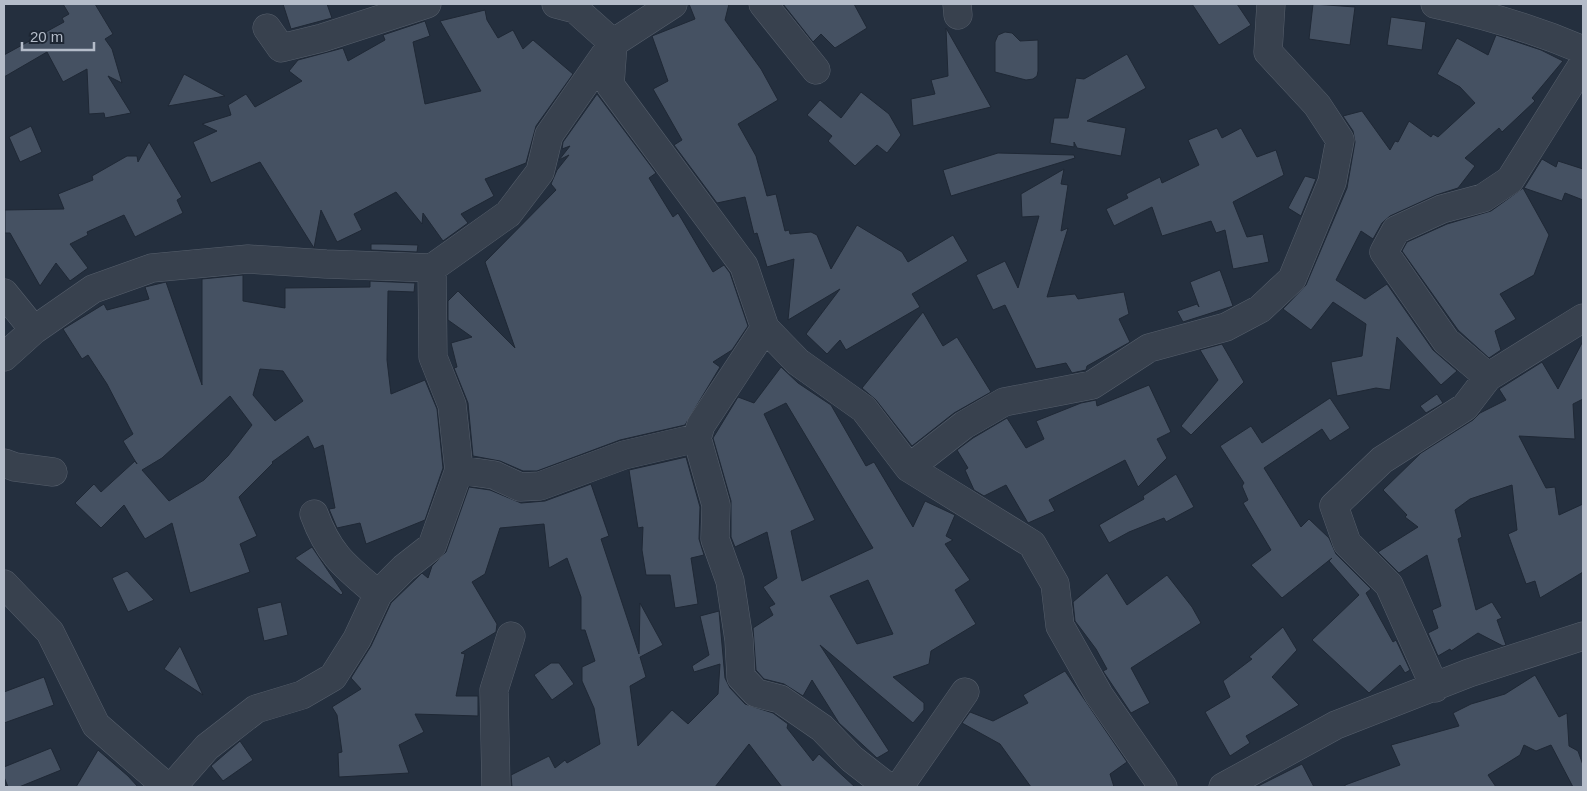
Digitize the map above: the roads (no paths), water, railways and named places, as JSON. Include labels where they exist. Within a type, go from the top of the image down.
[{"type":"street","points":[[267,28],[281,48],[322,38],[426,4]]},
{"type":"street","points":[[556,4],[575,9],[613,42]]},
{"type":"street","points":[[4,357],[34,330],[92,289],[152,268],[248,259],[432,268],[508,214],[540,172],[550,135],[613,42],[673,4]]},
{"type":"street","points":[[763,4],[816,70]]},
{"type":"street","points":[[909,468],[964,425],[1004,402],[1092,385],[1149,348],[1226,327],[1260,308],[1292,279],[1332,182],[1340,140],[1317,105],[1268,52],[1272,4]]},
{"type":"street","points":[[1435,4],[1485,14],[1527,27],[1583,50]]},
{"type":"street","points":[[613,42],[610,85],[744,266],[766,328],[798,362],[864,409],[909,468],[1032,544],[1055,584],[1060,626],[1099,695],[1163,787]]},
{"type":"street","points":[[1488,377],[1446,341],[1384,252],[1396,230],[1442,209],[1483,198],[1510,180],[1583,64]]},
{"type":"street","points":[[172,787],[207,747],[256,709],[302,695],[333,677],[357,638],[378,594],[404,568],[432,546],[459,470],[452,405],[433,357],[432,268]]},
{"type":"street","points":[[4,293],[34,330]]},
{"type":"street","points":[[1435,688],[1389,585],[1346,543],[1334,506],[1382,460],[1465,407],[1488,377],[1583,318]]},
{"type":"street","points":[[766,328],[701,425],[697,438],[716,505],[715,539],[730,581],[739,640],[741,677],[756,693],[780,699],[822,728],[852,760],[888,787]]},
{"type":"street","points":[[459,470],[494,476],[520,487],[540,486],[624,455],[697,438]]},
{"type":"street","points":[[4,463],[15,467],[53,472]]},
{"type":"street","points":[[314,514],[323,538],[342,563],[378,594]]},
{"type":"street","points":[[4,584],[50,632],[96,725],[167,787]]},
{"type":"street","points":[[496,787],[494,690],[511,636]]},
{"type":"street","points":[[1223,787],[1336,725],[1435,688],[1469,673],[1583,636]]},
{"type":"street","points":[[899,787],[966,692]]}]
